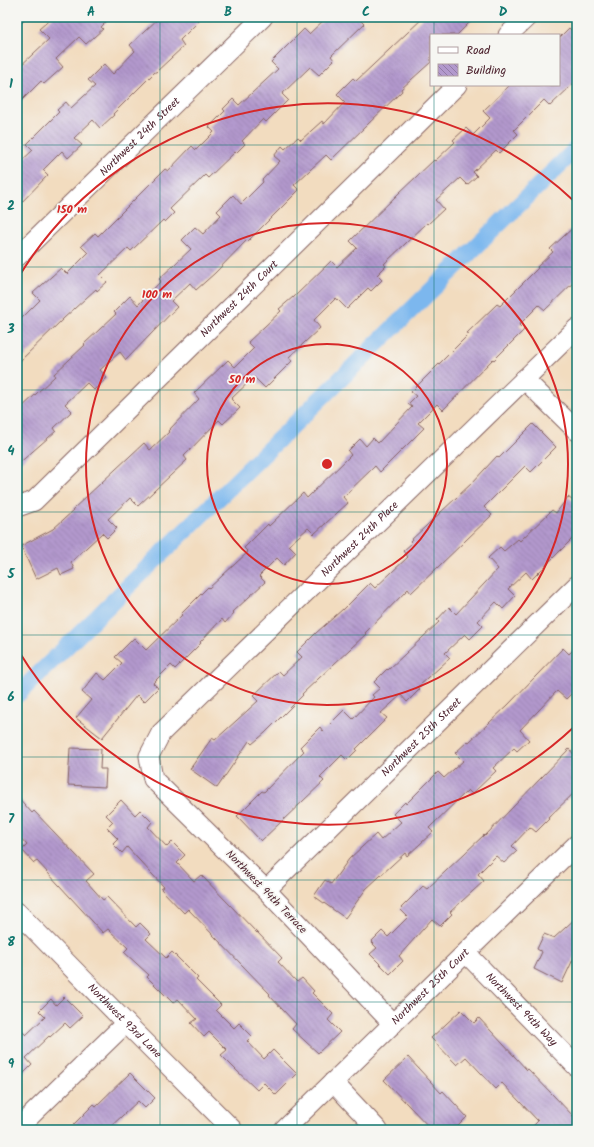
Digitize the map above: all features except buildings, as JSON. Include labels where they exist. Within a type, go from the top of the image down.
[{"type":"street","name":"Northwest 24th Street","points":[[17,257],[263,17]]},
{"type":"street","points":[[509,34],[527,17]]},
{"type":"street","name":"Northwest 24th Court","points":[[17,507],[34,501],[456,86]]},
{"type":"street","name":"Northwest 24th Place","points":[[149,756],[162,733],[577,328]]},
{"type":"street","points":[[524,379],[577,431]]},
{"type":"street","name":"Northwest 25th Street","points":[[266,890],[577,585]]},
{"type":"street","name":"Northwest 94th Terrace","points":[[149,756],[153,779],[266,890],[393,1024]]},
{"type":"street","name":"Northwest 25th Court","points":[[284,1130],[577,844]]},
{"type":"street","name":"Northwest 93rd Lane","points":[[17,912],[233,1130]]},
{"type":"street","name":"Northwest 94th Way","points":[[466,953],[577,1067]]},
{"type":"street","points":[[17,1129],[126,1023]]},
{"type":"street","points":[[333,1082],[378,1130]]},
{"type":"path","points":[[17,26],[26,17]]},
{"type":"waterway","points":[[17,695],[577,148]]}]
